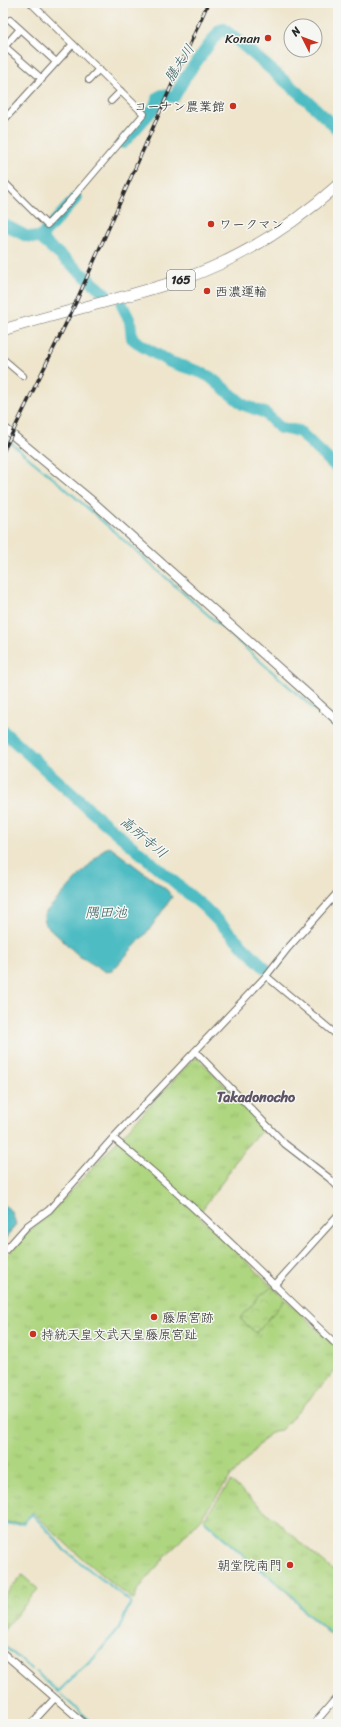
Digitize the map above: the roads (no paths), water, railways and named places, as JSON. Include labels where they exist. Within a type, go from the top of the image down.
[{"type":"highway","name":"165","points":[[3,330],[126,297],[185,278],[228,261],[279,231],[316,205],[338,186]]},
{"type":"street","points":[[3,181],[47,225],[69,202],[144,114],[31,3]]},
{"type":"street","points":[[10,20],[56,62]]},
{"type":"street","points":[[20,29],[4,45],[42,79]]},
{"type":"street","points":[[3,121],[73,44]]},
{"type":"street","points":[[89,80],[99,69]]},
{"type":"street","points":[[111,102],[121,91]]},
{"type":"street","points":[[3,359],[23,376]]},
{"type":"street","points":[[3,427],[92,502],[338,721]]},
{"type":"street","points":[[3,1253],[27,1226],[49,1210],[113,1138],[153,1099],[195,1051],[266,976],[288,948],[338,892]]},
{"type":"street","points":[[266,976],[338,1036]]},
{"type":"street","points":[[195,1051],[285,1144],[329,1178],[338,1187]]},
{"type":"street","points":[[113,1138],[227,1238],[274,1286],[338,1346]]},
{"type":"street","points":[[274,1286],[338,1215]]},
{"type":"street","points":[[3,1653],[85,1724]]},
{"type":"street","points":[[314,1724],[338,1696]]},
{"type":"street","points":[[31,1724],[55,1698]]},
{"type":"water","name":"隅田池","points":[[110,847],[167,890],[172,897],[149,930],[112,971],[106,972],[79,956],[45,924],[44,914],[104,849]]},
{"type":"water","points":[[3,1203],[12,1212],[16,1224],[3,1242]]},
{"type":"waterway","name":"膳夫川","points":[[123,143],[154,108],[158,97],[162,95],[174,97],[186,76],[220,30],[224,29],[308,101],[338,130]]},
{"type":"waterway","name":"膳夫川","points":[[40,238],[76,198]]},
{"type":"waterway","points":[[3,224],[26,236],[40,238],[106,294]]},
{"type":"waterway","points":[[122,305],[130,321],[132,338],[142,346],[170,362],[210,377],[244,405],[265,413],[280,428],[299,431],[338,469]]},
{"type":"waterway","points":[[3,441],[6,439],[66,489],[338,730]]},
{"type":"waterway","name":"高所寺川","points":[[3,731],[93,813],[204,907],[265,968]]},
{"type":"waterway","points":[[3,1520],[8,1525],[23,1523],[32,1514],[50,1533]]},
{"type":"waterway","points":[[204,1520],[253,1564],[291,1594],[305,1612],[338,1639]]},
{"type":"waterway","points":[[51,1534],[64,1550],[131,1602],[119,1628],[94,1658],[79,1672]]},
{"type":"waterway","points":[[3,1645],[32,1669]]},
{"type":"waterway","points":[[36,1672],[58,1692]]},
{"type":"waterway","points":[[58,1692],[77,1673]]},
{"type":"waterway","points":[[61,1695],[94,1724]]},
{"type":"railway","points":[[3,452],[72,311],[208,3]]},
{"type":"place","name":"Konan","points":[[268,38]]},
{"type":"place","name":"コーナン農業館","points":[[233,106]]},
{"type":"place","name":"ワークマン","points":[[211,224]]},
{"type":"place","name":"西濃運輸","points":[[207,291]]},
{"type":"place","name":"藤原宮跡","points":[[154,1317]]},
{"type":"place","name":"持統天皇文武天皇藤原宮趾","points":[[33,1334]]},
{"type":"place","name":"朝堂院南門","points":[[290,1565]]},
{"type":"district","name":"Takadonocho","points":[[256,1097]]}]
